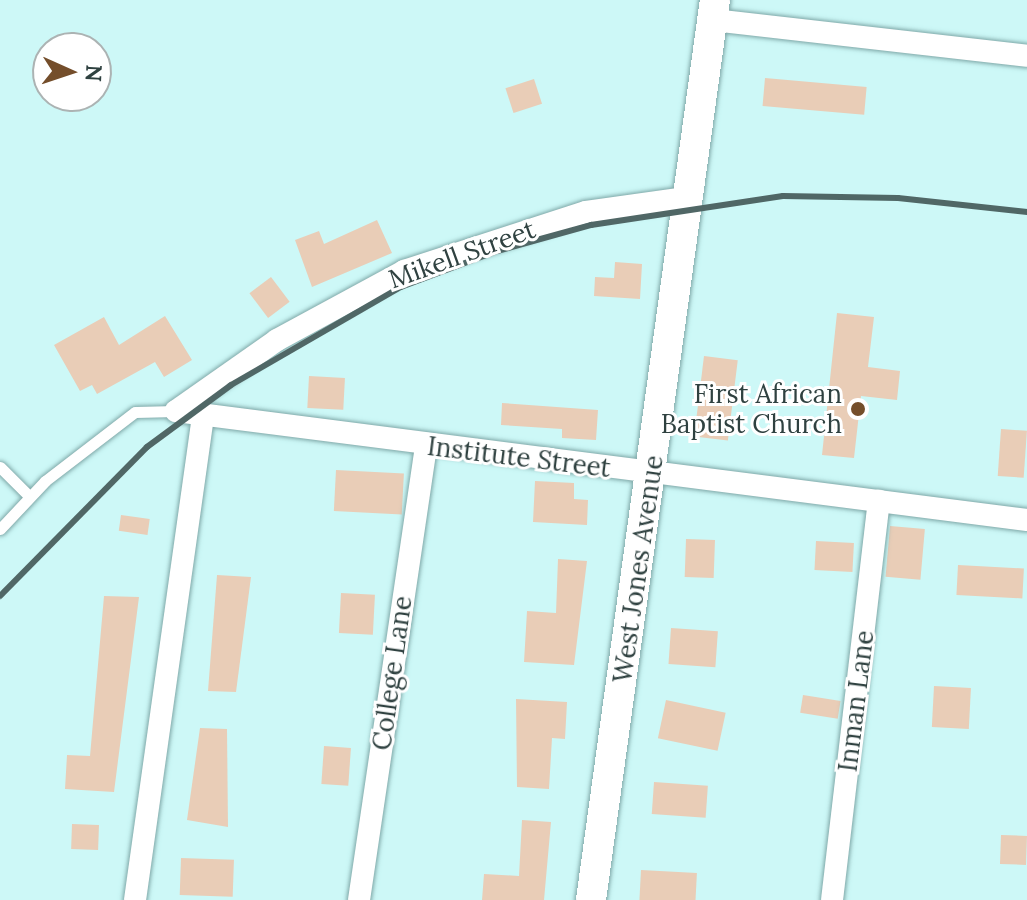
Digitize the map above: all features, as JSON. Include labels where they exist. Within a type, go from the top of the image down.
[{"type":"street","points":[[714,10],[1027,56]]},
{"type":"street","name":"West Jones Avenue","points":[[591,900],[714,10]]},
{"type":"street","name":"Mikell Street","points":[[176,411],[277,340],[404,271],[586,212],[686,198]]},
{"type":"street","name":"Institute Street","points":[[176,411],[426,446],[1027,520]]},
{"type":"street","points":[[135,900],[203,415]]},
{"type":"street","name":"College Lane","points":[[359,900],[426,446]]},
{"type":"street","name":"Inman Lane","points":[[832,900],[879,501]]},
{"type":"lane","points":[[0,529],[30,497],[135,412],[176,411]]},
{"type":"lane","points":[[0,467],[30,497]]},
{"type":"building","points":[[765,78],[867,87],[864,115],[763,106]]},
{"type":"building","points":[[534,79],[542,104],[514,113],[505,88]]},
{"type":"building","points":[[377,220],[392,253],[312,287],[295,240],[319,231],[324,244]]},
{"type":"building","points":[[615,262],[642,264],[640,299],[594,296],[595,277],[614,278]]},
{"type":"building","points":[[271,277],[290,302],[268,318],[249,293]]},
{"type":"building","points":[[837,313],[874,317],[868,367],[900,371],[897,400],[861,396],[854,458],[822,455]]},
{"type":"building","points":[[165,316],[192,360],[164,377],[155,362],[97,394],[92,385],[80,391],[54,345],[104,317],[119,345]]},
{"type":"building","points":[[704,356],[738,360],[728,441],[694,436]]},
{"type":"building","points":[[309,376],[345,378],[343,410],[307,408]]},
{"type":"building","points":[[502,403],[598,410],[596,440],[562,438],[562,429],[501,425]]},
{"type":"building","points":[[1001,429],[1027,431],[1024,478],[998,476]]},
{"type":"building","points":[[336,470],[404,474],[402,515],[334,511]]},
{"type":"building","points":[[535,481],[574,483],[574,499],[588,500],[587,525],[533,522]]},
{"type":"building","points":[[121,515],[150,519],[147,535],[119,531]]},
{"type":"building","points":[[890,526],[925,529],[920,580],[886,577]]},
{"type":"building","points":[[686,539],[715,540],[714,578],[685,577]]},
{"type":"building","points":[[816,541],[854,543],[852,572],[814,570]]},
{"type":"building","points":[[558,559],[587,561],[574,665],[524,662],[527,611],[556,613]]},
{"type":"building","points":[[958,565],[1024,568],[1022,598],[956,595]]},
{"type":"building","points":[[217,575],[251,577],[236,692],[208,691]]},
{"type":"building","points":[[341,593],[375,595],[373,635],[339,633]]},
{"type":"building","points":[[104,596],[139,597],[114,792],[65,789],[67,755],[90,756]]},
{"type":"building","points":[[671,628],[718,631],[715,667],[668,664]]},
{"type":"building","points":[[934,686],[971,688],[969,729],[932,727]]},
{"type":"building","points":[[803,695],[841,701],[838,719],[800,713]]},
{"type":"building","points":[[516,699],[567,702],[565,739],[552,738],[549,789],[517,787]]},
{"type":"building","points":[[666,700],[726,713],[718,751],[658,738]]},
{"type":"building","points":[[200,728],[227,729],[228,827],[187,820]]},
{"type":"building","points":[[324,746],[351,748],[348,786],[321,784]]},
{"type":"building","points":[[654,782],[708,786],[706,818],[652,814]]},
{"type":"building","points":[[522,820],[551,822],[544,900],[482,900],[484,874],[519,876]]},
{"type":"building","points":[[72,824],[99,825],[98,850],[71,849]]},
{"type":"building","points":[[1001,835],[1027,836],[1026,865],[1000,864]]},
{"type":"building","points":[[181,858],[234,860],[233,897],[180,895]]},
{"type":"building","points":[[641,870],[697,873],[696,900],[639,900]]},
{"type":"railway","points":[[0,596],[147,447],[231,385],[401,287],[497,251],[591,225],[783,196],[898,198],[1027,212]]},
{"type":"place","name":"First African Baptist Church","points":[[858,409]]}]
